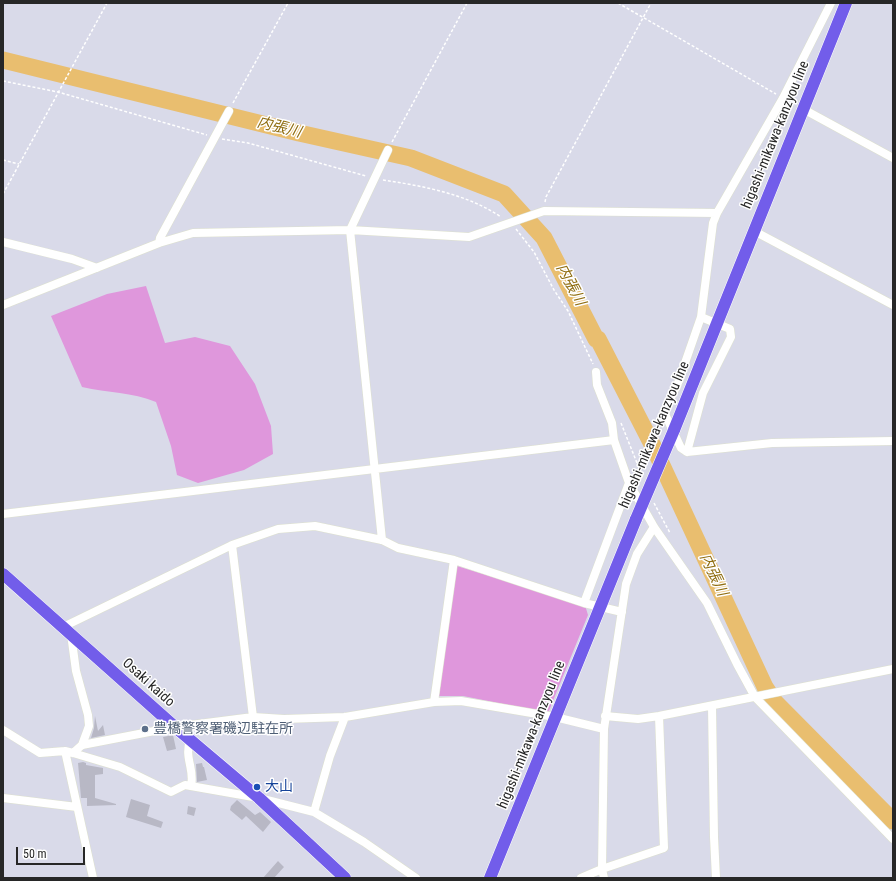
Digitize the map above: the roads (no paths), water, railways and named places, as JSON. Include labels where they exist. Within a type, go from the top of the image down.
[{"type":"main road","name":"higashi-mikawa-kanzyou line","points":[[490,878],[718,322],[846,3]]},
{"type":"main road","name":"Osaki kaido","points":[[3,574],[175,727],[259,798],[345,878]]},
{"type":"street","points":[[831,3],[783,98],[717,213],[713,223],[701,317],[678,384],[664,412],[681,448],[687,452],[772,443],[893,441]]},
{"type":"street","points":[[803,109],[893,158]]},
{"type":"street","points":[[159,243],[160,238],[196,169],[216,137],[229,111]]},
{"type":"street","points":[[382,540],[350,230],[373,178],[388,150]]},
{"type":"street","points":[[3,306],[159,243],[193,233],[350,230],[470,237],[541,211],[717,213]]},
{"type":"street","points":[[754,231],[893,305]]},
{"type":"street","points":[[3,242],[72,259],[97,268]]},
{"type":"street","points":[[687,452],[703,393],[731,337],[730,328],[718,322],[701,317]]},
{"type":"street","points":[[596,372],[597,385],[612,423],[614,440],[629,483],[654,528],[707,603],[755,697],[893,839]]},
{"type":"street","points":[[3,514],[614,440]]},
{"type":"street","points":[[584,603],[629,483]]},
{"type":"street","points":[[73,753],[82,745],[89,726],[88,715],[67,631],[232,545],[278,530],[315,526],[382,540],[398,548],[454,560],[584,603],[622,612]]},
{"type":"street","points":[[604,878],[602,869],[605,716],[626,584],[637,554],[654,528]]},
{"type":"street","points":[[232,545],[253,717]]},
{"type":"street","points":[[434,702],[454,560]]},
{"type":"street","points":[[605,716],[638,719],[658,716],[893,669]]},
{"type":"street","points":[[82,745],[175,727],[253,717],[284,719],[344,717],[434,702],[461,701],[555,717],[604,729]]},
{"type":"street","points":[[712,706],[716,878]]},
{"type":"street","points":[[581,878],[602,869],[664,848],[658,716]]},
{"type":"street","points":[[314,812],[330,756],[344,717]]},
{"type":"street","points":[[3,730],[40,753],[64,751],[73,753],[120,767],[171,792],[185,785],[259,798],[314,812],[364,842],[416,878]]},
{"type":"street","points":[[190,740],[187,748],[188,763],[193,776],[191,786]]},
{"type":"street","points":[[64,751],[93,878]]},
{"type":"street","points":[[3,798],[77,807]]},
{"type":"waterway","name":"内張川","points":[[3,60],[299,133],[411,158],[504,194],[544,238],[596,339],[598,339],[654,448],[765,687],[775,702],[893,821]]},
{"type":"place","name":"豊橋警察署磯辺駐在所","points":[[145,729]]},
{"type":"place","name":"大山","points":[[257,787]]}]
